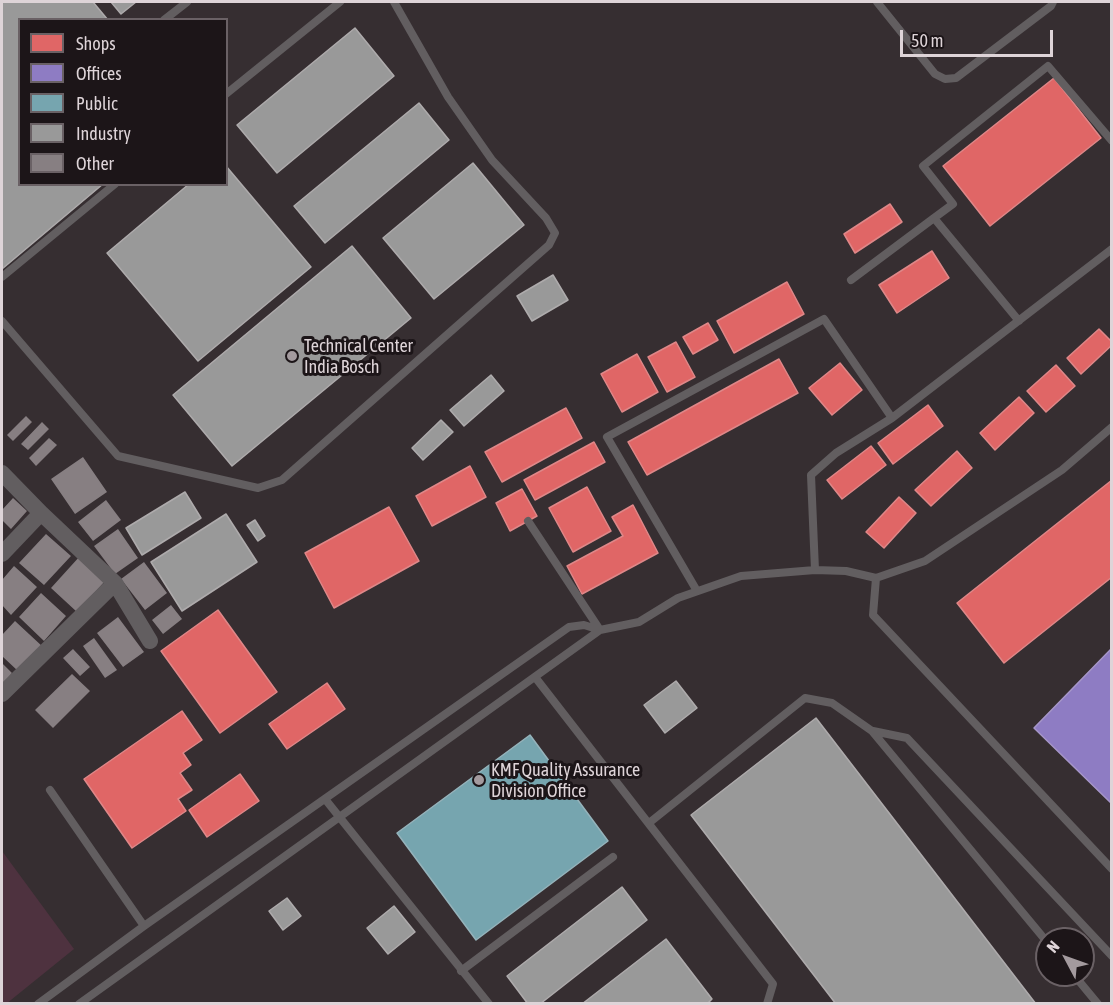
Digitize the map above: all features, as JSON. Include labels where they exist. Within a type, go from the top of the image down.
[{"type":"street","points":[[2,473],[115,583],[150,641]]},
{"type":"street","points":[[2,554],[41,513]]},
{"type":"street","points":[[2,694],[115,583]]},
{"type":"lane","points":[[167,18],[187,2]]},
{"type":"lane","points":[[228,92],[340,2]]},
{"type":"lane","points":[[877,2],[935,74],[945,79],[956,78],[1051,6],[1053,2]]},
{"type":"lane","points":[[2,321],[118,456],[258,488],[282,480],[549,245],[555,233],[546,218],[492,160],[448,97],[396,3]]},
{"type":"lane","points":[[851,280],[953,204],[923,166],[1048,66],[1112,141]]},
{"type":"lane","points":[[2,277],[113,186]]},
{"type":"lane","points":[[934,218],[1019,321]]},
{"type":"lane","points":[[814,570],[811,475],[836,453],[892,418],[1112,249]]},
{"type":"lane","points":[[697,591],[607,437],[824,319],[892,418]]},
{"type":"lane","points":[[79,1004],[600,630],[639,622],[678,598],[741,576],[814,570],[846,571],[876,578],[925,561],[1062,470],[1112,428]]},
{"type":"lane","points":[[528,521],[600,630]]},
{"type":"lane","points":[[876,578],[873,615],[1112,869]]},
{"type":"lane","points":[[38,1004],[569,627],[584,625],[600,630]]},
{"type":"lane","points":[[535,677],[772,984],[766,1004]]},
{"type":"lane","points":[[649,823],[805,698],[832,703],[873,731],[1035,927]]},
{"type":"lane","points":[[873,731],[907,738],[1112,956]]},
{"type":"lane","points":[[50,790],[144,927]]},
{"type":"lane","points":[[325,799],[489,1004]]},
{"type":"lane","points":[[461,971],[613,857]]},
{"type":"lane","points":[[1084,987],[1098,1004]]},
{"type":"shaded area","points":[[2,851],[74,949],[6,1004],[2,1003]]},
{"type":"building: Shops","points":[[1054,78],[1101,138],[990,226],[943,166]]},
{"type":"building: Shops","points":[[890,204],[902,222],[855,253],[844,234]]},
{"type":"building: Shops","points":[[932,251],[949,278],[897,313],[879,285]]},
{"type":"building: Shops","points":[[787,282],[804,314],[734,353],[717,321]]},
{"type":"building: Shops","points":[[708,323],[718,340],[693,354],[683,337]]},
{"type":"building: Shops","points":[[1099,329],[1112,342],[1112,345],[1081,374],[1067,358]]},
{"type":"building: Shops","points":[[676,342],[695,377],[667,392],[648,357]]},
{"type":"building: Shops","points":[[637,354],[658,392],[622,412],[601,374]]},
{"type":"building: Shops","points":[[779,359],[798,393],[647,475],[628,442]]},
{"type":"building: Shops","points":[[840,363],[862,390],[832,415],[809,388]]},
{"type":"building: Shops","points":[[1056,365],[1075,386],[1046,412],[1027,391]]},
{"type":"building: Shops","points":[[1019,397],[1034,413],[995,450],[980,433]]},
{"type":"building: Shops","points":[[928,405],[943,426],[893,464],[878,443]]},
{"type":"building: Shops","points":[[566,408],[582,438],[502,482],[485,452]]},
{"type":"building: Shops","points":[[594,442],[605,462],[535,500],[524,480]]},
{"type":"building: Shops","points":[[871,446],[886,465],[842,499],[827,480]]},
{"type":"building: Shops","points":[[957,451],[972,468],[931,506],[915,490]]},
{"type":"building: Shops","points":[[470,466],[486,497],[432,526],[416,496]]},
{"type":"building: Shops","points":[[1112,480],[1112,577],[1004,663],[957,603]]},
{"type":"building: Shops","points":[[587,487],[611,531],[573,552],[549,508]]},
{"type":"building: Shops","points":[[522,489],[537,516],[510,531],[496,503]]},
{"type":"building: Shops","points":[[899,497],[916,513],[884,548],[866,532]]},
{"type":"building: Shops","points":[[633,505],[658,553],[582,594],[567,566],[623,536],[612,517]]},
{"type":"building: Shops","points":[[389,507],[419,561],[334,608],[305,553]]},
{"type":"building: Shops","points":[[218,610],[277,692],[220,733],[161,651]]},
{"type":"building: Shops","points":[[327,683],[345,709],[287,749],[269,724]]},
{"type":"building: Shops","points":[[182,711],[202,740],[183,753],[191,765],[180,773],[192,790],[178,799],[186,811],[132,848],[84,779]]},
{"type":"building: Shops","points":[[240,774],[259,801],[207,837],[189,810]]},
{"type":"building: Offices","points":[[1112,648],[1112,804],[1034,728]]},
{"type":"building: Public","points":[[530,735],[608,841],[476,940],[397,833]]},
{"type":"building: Industry","points":[[2,2],[93,2],[106,18],[18,18],[18,186],[101,186],[2,269]]},
{"type":"building: Industry","points":[[111,2],[136,2],[121,14]]},
{"type":"building: Industry","points":[[355,28],[394,76],[277,173],[237,125]]},
{"type":"building: Industry","points":[[419,103],[449,140],[325,243],[294,206]]},
{"type":"building: Industry","points":[[473,163],[524,225],[434,299],[383,238]]},
{"type":"building: Industry","points":[[228,168],[311,267],[198,361],[107,253],[187,186],[228,186]]},
{"type":"building: Industry","name":"Technical Center India Bosch","points":[[352,246],[411,318],[232,466],[173,395]]},
{"type":"building: Industry","points":[[553,275],[568,300],[532,321],[517,296]]},
{"type":"building: Industry","points":[[491,375],[504,391],[464,426],[450,410]]},
{"type":"building: Industry","points":[[441,420],[453,432],[423,460],[412,448]]},
{"type":"building: Industry","points":[[185,492],[201,518],[142,555],[126,528]]},
{"type":"building: Industry","points":[[226,514],[257,562],[182,611],[151,562]]},
{"type":"building: Industry","points":[[255,520],[265,536],[258,541],[247,525]]},
{"type":"building: Industry","points":[[676,681],[697,708],[665,733],[644,705]]},
{"type":"building: Industry","points":[[816,718],[1036,1004],[836,1004],[691,815]]},
{"type":"building: Industry","points":[[622,887],[647,920],[540,1004],[528,1004],[507,976]]},
{"type":"building: Industry","points":[[287,898],[301,916],[283,930],[269,911]]},
{"type":"building: Industry","points":[[394,906],[415,932],[388,954],[367,928]]},
{"type":"building: Industry","points":[[666,939],[712,999],[707,1004],[582,1004]]},
{"type":"building: Other","points":[[26,416],[32,422],[13,441],[7,435]]},
{"type":"building: Other","points":[[42,422],[49,429],[28,450],[21,444]]},
{"type":"building: Other","points":[[49,438],[57,445],[36,466],[29,458]]},
{"type":"building: Other","points":[[83,457],[107,492],[75,514],[51,479]]},
{"type":"building: Other","points":[[13,498],[27,511],[11,529],[2,520],[2,510]]},
{"type":"building: Other","points":[[106,500],[121,520],[93,541],[78,522]]},
{"type":"building: Other","points":[[118,529],[138,558],[115,574],[94,546]]},
{"type":"building: Other","points":[[46,534],[71,556],[44,585],[19,563]]},
{"type":"building: Other","points":[[80,556],[106,580],[77,612],[51,588]]},
{"type":"building: Other","points":[[144,562],[167,593],[145,610],[121,579]]},
{"type":"building: Other","points":[[14,566],[37,587],[11,615],[2,605],[2,580]]},
{"type":"building: Other","points":[[41,593],[66,616],[44,641],[19,617]]},
{"type":"building: Other","points":[[171,605],[182,619],[163,634],[152,620]]},
{"type":"building: Other","points":[[118,617],[144,652],[123,667],[97,633]]},
{"type":"building: Other","points":[[15,621],[43,647],[19,672],[2,656],[2,635]]},
{"type":"building: Other","points":[[94,638],[117,670],[105,678],[83,646]]},
{"type":"building: Other","points":[[73,649],[90,667],[80,676],[63,658]]},
{"type":"building: Other","points":[[2,663],[12,673],[2,685]]},
{"type":"building: Other","points":[[72,674],[90,691],[53,728],[35,710]]},
{"type":"place","name":"Technical Center India Bosch","points":[[292,356]]},
{"type":"place","name":"KMF Quality Assurance Division Office","points":[[479,780]]}]
